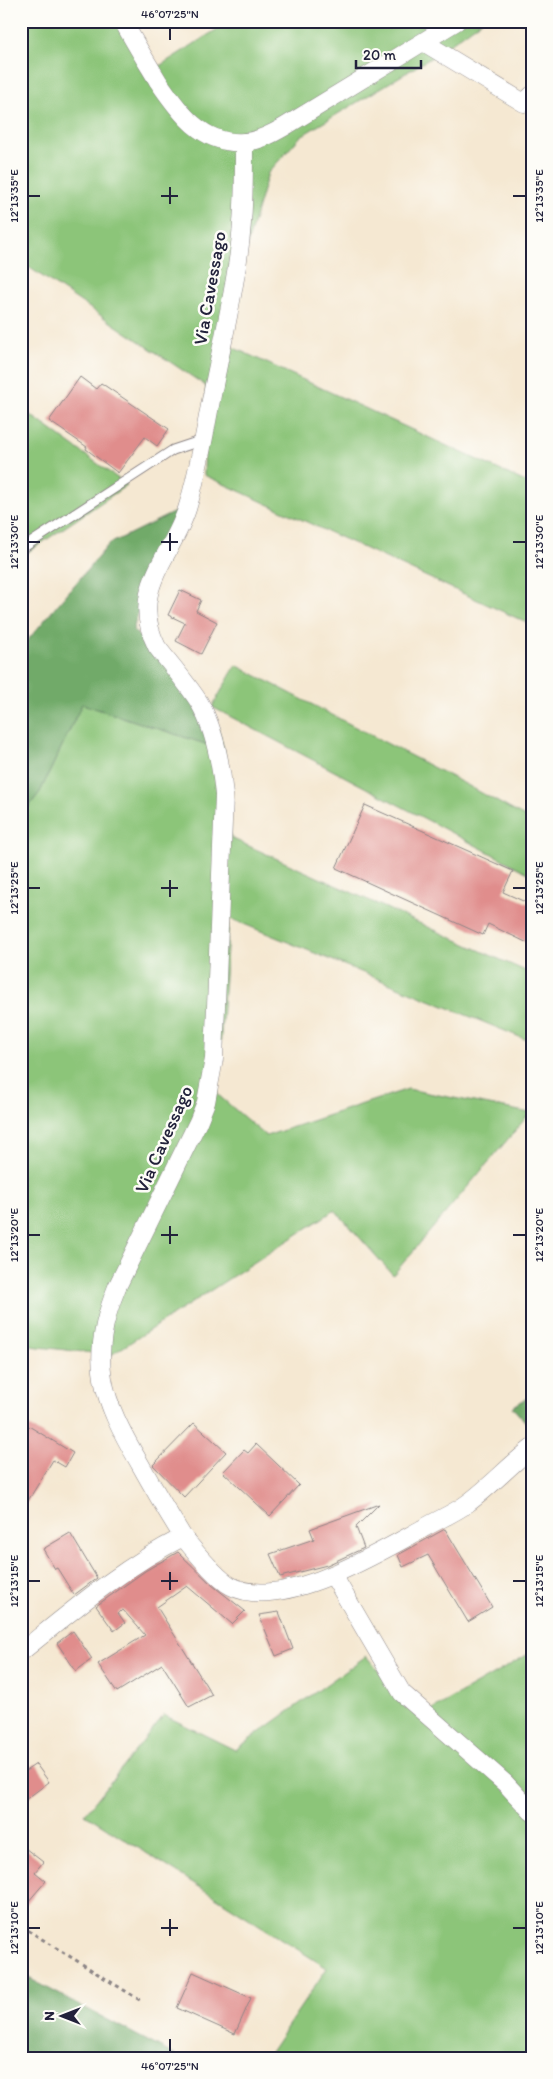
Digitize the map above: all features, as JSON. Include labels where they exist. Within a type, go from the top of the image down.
[{"type":"street","points":[[123,21],[141,54],[186,120],[218,139],[244,142],[255,140],[284,128],[425,43],[457,21]]},
{"type":"street","points":[[425,43],[524,103],[532,95]]},
{"type":"street","name":"Via Cavessago","points":[[244,142],[243,209],[239,251],[203,440],[186,511],[150,587],[146,613],[152,637],[157,647],[200,704],[212,734],[222,776],[224,795],[214,1058],[204,1109],[116,1287],[108,1308],[101,1347],[103,1384],[108,1401],[125,1438],[183,1537],[207,1564],[231,1586],[252,1592],[269,1592],[298,1587],[333,1575],[405,1538],[468,1503],[532,1448]]},
{"type":"street","points":[[21,1652],[115,1576],[183,1537]]},
{"type":"street","points":[[333,1575],[402,1692],[506,1784],[532,1812]]},
{"type":"lane","points":[[21,549],[173,450],[203,440]]},
{"type":"path","points":[[21,1926],[143,2002]]},
{"type":"green space","points":[[21,21],[119,21],[150,72],[230,21],[482,21],[429,59],[301,136],[268,173],[219,341],[532,485],[532,625],[204,475],[206,386],[21,262]]},
{"type":"green space","points":[[21,408],[127,485],[21,557]]},
{"type":"green space","points":[[183,508],[149,575],[133,630],[212,707],[224,750],[82,704],[40,792],[21,817],[21,648],[109,544]]},
{"type":"green space","points":[[236,665],[469,786],[532,821],[532,875],[212,707]]},
{"type":"green space","points":[[82,704],[224,750],[231,838],[532,974],[532,1042],[229,918],[217,1094],[266,1136],[408,1089],[530,1113],[393,1275],[335,1210],[111,1355],[21,1345],[21,817],[40,792]]},
{"type":"green space","points":[[532,1395],[532,1429],[512,1407]]},
{"type":"green space","points":[[532,1652],[532,2058],[266,2058],[327,1968],[85,1814],[164,1715],[235,1750],[366,1656],[418,1718]]},
{"type":"green space","points":[[21,1974],[180,2058],[21,2058]]},
{"type":"building","points":[[80,377],[96,389],[101,383],[169,429],[157,446],[145,437],[118,473],[86,449],[87,447],[49,421]]},
{"type":"building","points":[[180,590],[201,600],[196,611],[217,622],[201,654],[176,641],[185,623],[168,615]]},
{"type":"building","points":[[365,805],[513,871],[503,892],[532,905],[532,945],[488,924],[483,935],[336,868]]},
{"type":"building","points":[[194,1423],[226,1452],[184,1497],[153,1465]]},
{"type":"building","points":[[27,1425],[73,1453],[65,1467],[53,1460],[21,1512],[21,1435]]},
{"type":"building","points":[[256,1444],[299,1485],[270,1516],[223,1472],[244,1450],[248,1453]]},
{"type":"building","points":[[379,1504],[356,1527],[364,1548],[327,1565],[280,1577],[270,1554],[314,1539],[310,1529]]},
{"type":"building","points":[[445,1529],[492,1607],[468,1622],[428,1555],[403,1567],[398,1555]]},
{"type":"building","points":[[70,1533],[97,1578],[74,1595],[43,1549]]},
{"type":"building","points":[[178,1552],[212,1585],[245,1611],[232,1624],[187,1586],[157,1607],[212,1695],[189,1707],[162,1664],[117,1692],[98,1664],[145,1635],[123,1610],[118,1613],[125,1623],[114,1631],[96,1606],[145,1571]]},
{"type":"building","points":[[279,1612],[293,1649],[276,1656],[259,1615]]},
{"type":"building","points":[[73,1631],[92,1659],[76,1671],[57,1643]]},
{"type":"building","points":[[36,1764],[49,1782],[21,1803],[21,1774]]},
{"type":"building","points":[[21,1845],[43,1862],[35,1872],[46,1881],[21,1910]]},
{"type":"building","points":[[193,1972],[251,1998],[235,2034],[177,2008]]}]
